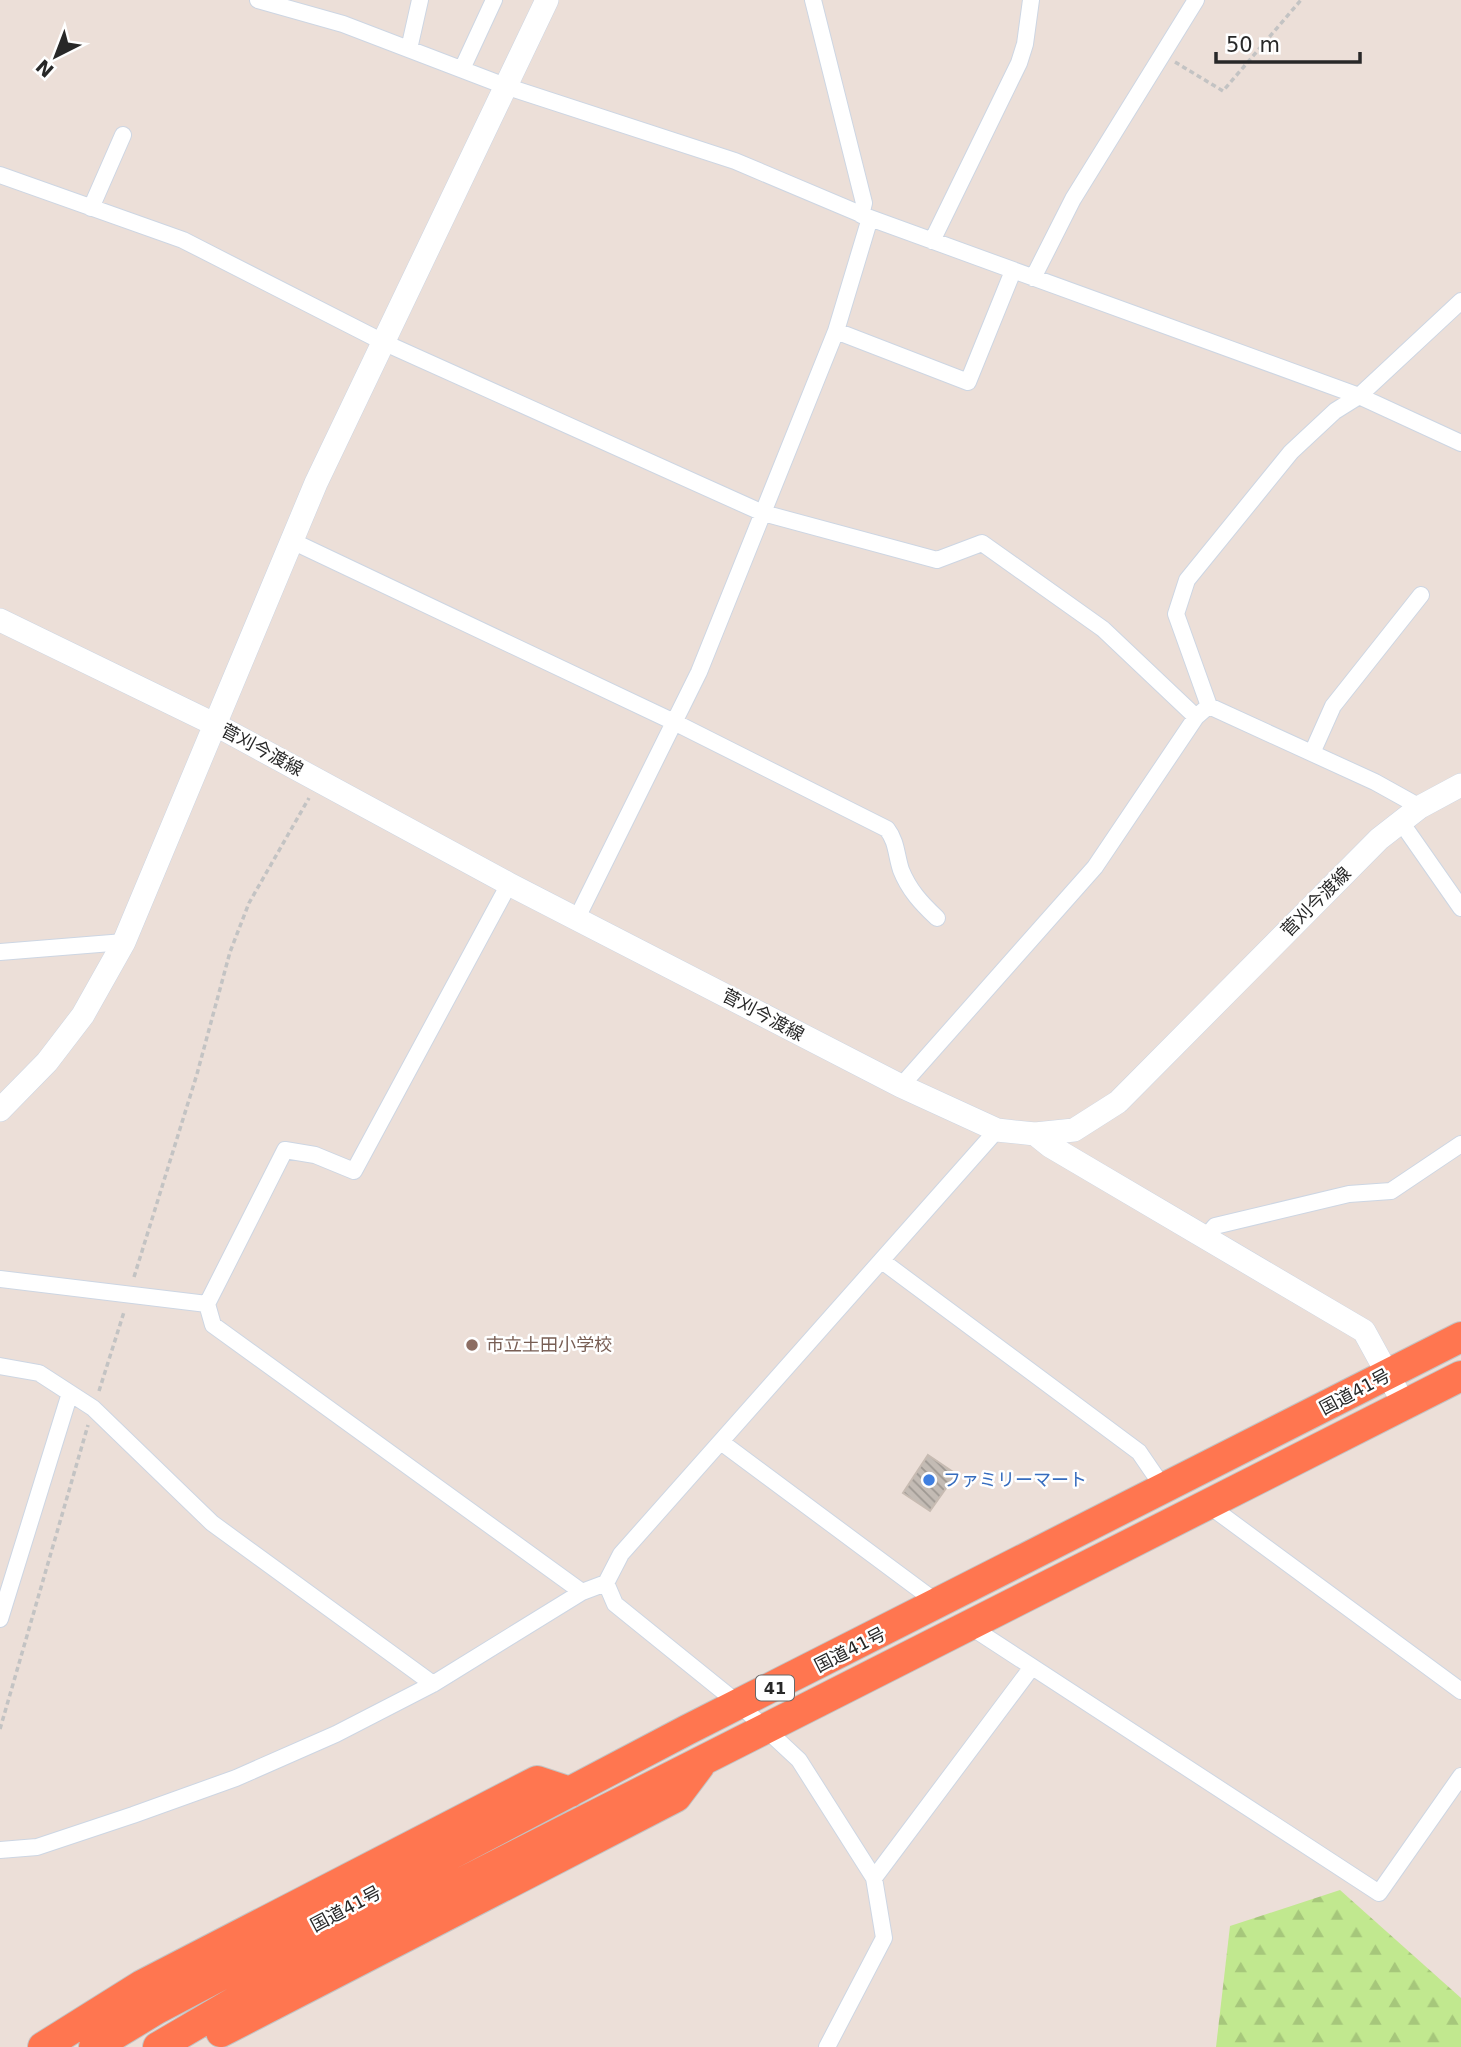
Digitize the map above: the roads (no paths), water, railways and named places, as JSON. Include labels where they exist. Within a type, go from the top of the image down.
[{"type":"highway","name":"国道41号","points":[[94,2047],[157,2008],[570,1792],[1461,1337]]},
{"type":"highway","name":"国道41号","points":[[158,2047],[250,1993],[378,1925],[1461,1376]]},
{"type":"highway","points":[[192,2047],[676,1797],[704,1759]]},
{"type":"highway","points":[[43,2047],[142,1985],[537,1781],[570,1792]]},
{"type":"main road","points":[[0,1110],[47,1062],[83,1015],[124,942],[316,483],[547,0]]},
{"type":"main road","name":"菅刈今渡線","points":[[0,620],[216,725],[509,884],[901,1086],[997,1130],[1035,1134],[1074,1130],[1118,1102],[1287,930],[1401,822],[1420,807],[1461,785]]},
{"type":"main road","points":[[1035,1134],[1050,1146],[1364,1331],[1404,1404]]},
{"type":"street","points":[[258,0],[343,24],[505,86],[735,161],[865,217],[1359,396],[1461,443]]},
{"type":"street","points":[[409,49],[419,0]]},
{"type":"street","points":[[462,69],[494,0]]},
{"type":"street","points":[[577,918],[699,671],[836,331],[865,217],[813,0]]},
{"type":"street","points":[[932,241],[1018,63],[1025,44],[1031,0]]},
{"type":"street","points":[[1033,278],[1073,199],[1164,56],[1196,0]]},
{"type":"street","points":[[91,208],[123,135]]},
{"type":"street","points":[[0,175],[183,240],[385,343],[763,513],[937,560],[982,543],[1103,629],[1202,712],[1312,753],[1420,807]]},
{"type":"street","points":[[836,331],[968,382],[1013,271]]},
{"type":"street","points":[[901,1086],[1095,867],[1202,712],[1176,614],[1187,580],[1290,452],[1335,411],[1359,396],[1461,301]]},
{"type":"street","points":[[292,541],[674,722],[887,829],[894,838],[901,869],[916,899],[937,918]]},
{"type":"street","points":[[1312,753],[1333,706],[1421,595]]},
{"type":"street","points":[[1401,822],[1461,908]]},
{"type":"street","points":[[509,884],[354,1171],[314,1155],[285,1150],[208,1304],[213,1325],[582,1592]]},
{"type":"street","points":[[0,952],[124,942]]},
{"type":"street","points":[[0,1850],[37,1847],[236,1778],[336,1734],[433,1684],[582,1592],[606,1583],[621,1554],[997,1130]]},
{"type":"street","points":[[1205,1238],[1216,1226],[1349,1194],[1391,1191],[1461,1144]]},
{"type":"street","points":[[882,1261],[1139,1452],[1164,1490]]},
{"type":"street","points":[[0,1279],[129,1297],[208,1304]]},
{"type":"street","points":[[0,1366],[39,1373],[93,1408],[212,1523],[433,1684]]},
{"type":"street","points":[[1,1609],[70,1393]]},
{"type":"street","points":[[721,1442],[939,1604]]},
{"type":"street","points":[[1207,1504],[1461,1691]]},
{"type":"street","points":[[606,1583],[615,1604],[740,1705],[799,1760],[874,1878],[884,1938],[827,2047]]},
{"type":"street","points":[[968,1625],[1379,1893],[1461,1776]]},
{"type":"street","points":[[874,1878],[1032,1667]]},
{"type":"place","name":"市立土田小学校","points":[[472,1345]]},
{"type":"place","name":"ファミリーマート","points":[[929,1480]]}]
